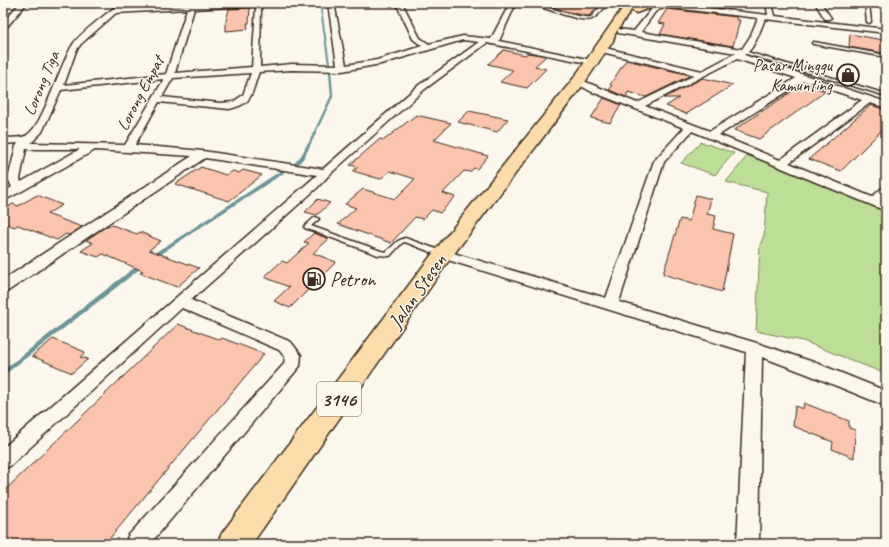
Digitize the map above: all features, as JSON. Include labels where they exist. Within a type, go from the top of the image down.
[{"type":"main road","points":[[620,26],[624,3]]},
{"type":"main road","points":[[636,5],[662,6]]},
{"type":"main road","name":"3146","points":[[604,45],[618,36],[620,26],[636,5]]},
{"type":"main road","name":"Jalan Stesen","points":[[233,544],[443,254],[578,82],[604,45]]},
{"type":"street","points":[[3,26],[24,3]]},
{"type":"street","name":"Lorong Tiga","points":[[21,146],[30,139],[41,125],[58,88],[72,51],[78,42],[125,3]]},
{"type":"street","points":[[331,3],[342,68]]},
{"type":"street","points":[[399,3],[417,39],[428,47]]},
{"type":"street","points":[[3,460],[313,186],[325,173],[422,87],[489,41],[513,3]]},
{"type":"street","points":[[647,3],[762,17],[772,15],[827,18],[886,24]]},
{"type":"street","points":[[689,3],[886,31]]},
{"type":"street","points":[[769,3],[772,15]]},
{"type":"street","points":[[818,3],[827,18]]},
{"type":"street","points":[[116,11],[251,4],[259,5],[256,70],[246,96],[236,104],[220,107],[156,100]]},
{"type":"street","points":[[636,34],[653,11],[662,6]]},
{"type":"street","name":"Lorong Empat","points":[[128,148],[170,76],[191,7]]},
{"type":"street","points":[[638,106],[741,54],[754,37],[762,17]]},
{"type":"street","points":[[620,26],[636,34],[741,54],[802,78],[886,105]]},
{"type":"street","points":[[58,88],[170,76],[292,68],[342,68],[378,62],[463,38],[489,41],[592,62]]},
{"type":"street","points":[[604,45],[703,74]]},
{"type":"street","points":[[711,135],[802,78]]},
{"type":"street","points":[[578,82],[886,207]]},
{"type":"street","points":[[781,164],[868,100]]},
{"type":"street","points":[[611,304],[659,161],[689,128]]},
{"type":"street","points":[[3,141],[30,139]]},
{"type":"street","points":[[18,189],[14,179],[21,146],[69,145],[202,154],[325,173]]},
{"type":"street","points":[[3,197],[92,147]]},
{"type":"street","points":[[3,287],[202,154]]},
{"type":"street","points":[[873,202],[886,190]]},
{"type":"street","points":[[443,254],[754,348],[813,369],[886,399]]},
{"type":"street","points":[[136,544],[292,366],[293,355],[285,346],[180,302]]},
{"type":"street","points":[[748,544],[754,348]]},
{"type":"lane","points":[[537,3],[539,5],[584,19],[592,18],[606,3]]},
{"type":"lane","points":[[867,3],[868,22]]},
{"type":"lane","points":[[814,43],[886,56]]},
{"type":"lane","points":[[741,54],[886,95]]},
{"type":"lane","points":[[316,219],[307,227],[380,253],[388,254],[400,242],[406,240],[443,254]]},
{"type":"green space","points":[[701,142],[734,153],[715,175],[681,163]]},
{"type":"green space","points":[[752,150],[886,205],[886,374],[803,341],[756,331],[760,245],[764,235],[767,192],[726,182]]},
{"type":"building","points":[[601,3],[589,16],[587,16],[565,11],[546,4]]},
{"type":"building","points":[[677,3],[731,3],[733,9]]},
{"type":"building","points":[[250,8],[249,23],[247,23],[248,29],[226,31],[226,21],[229,9]]},
{"type":"building","points":[[667,9],[736,17],[737,20],[740,20],[733,46],[660,34],[665,24],[658,23]]},
{"type":"building","points":[[850,34],[883,40],[883,53],[849,47]]},
{"type":"building","points":[[504,50],[525,55],[528,53],[546,56],[535,66],[546,69],[527,88],[500,82],[513,70],[488,64]]},
{"type":"building","points":[[626,60],[691,75],[646,97],[628,92],[626,97],[609,90],[612,86],[610,85]]},
{"type":"building","points":[[703,78],[733,85],[686,114],[666,106],[679,98],[664,98]]},
{"type":"building","points":[[803,84],[826,91],[759,139],[734,130]]},
{"type":"building","points":[[604,98],[621,105],[610,123],[591,118]]},
{"type":"building","points":[[871,105],[886,110],[886,126],[841,171],[809,159]]},
{"type":"building","points":[[469,111],[508,119],[497,132],[458,122]]},
{"type":"building","points":[[416,115],[451,123],[434,140],[488,156],[477,169],[474,168],[470,172],[464,171],[443,193],[455,197],[440,213],[432,210],[423,219],[415,217],[391,243],[338,224],[356,208],[345,204],[363,189],[395,199],[415,179],[390,171],[380,179],[353,171],[358,167],[350,165],[380,139],[384,140]]},
{"type":"building","points":[[201,167],[226,175],[233,171],[239,173],[243,170],[262,175],[229,201],[175,184]]},
{"type":"building","points":[[37,195],[62,205],[47,214],[82,227],[57,240],[18,225],[14,227],[3,222],[3,210],[13,204],[18,206]]},
{"type":"building","points":[[696,195],[711,199],[707,214],[716,216],[713,229],[733,234],[722,292],[663,274],[680,219],[689,221]]},
{"type":"building","points":[[318,199],[330,203],[317,215],[305,212]]},
{"type":"building","points":[[112,225],[137,234],[140,232],[161,241],[149,250],[199,268],[177,287],[140,273],[143,271],[103,254],[98,257],[81,251],[93,243],[86,240],[107,226]]},
{"type":"building","points":[[314,233],[329,239],[313,253],[336,262],[290,308],[274,301],[289,287],[264,277],[282,261],[287,263],[309,243],[304,242]]},
{"type":"building","points":[[178,324],[220,340],[222,338],[264,354],[105,544],[3,544],[3,492]]},
{"type":"building","points":[[53,339],[85,352],[80,357],[88,359],[72,373],[32,356]]},
{"type":"building","points":[[804,403],[849,421],[849,428],[855,430],[854,458],[832,449],[833,442],[793,426],[795,406],[803,409]]},
{"type":"waterway","points":[[320,3],[329,64]]},
{"type":"waterway","points":[[308,147],[332,96],[330,71]]},
{"type":"waterway","points":[[297,163],[303,156],[308,146]]},
{"type":"waterway","points":[[163,250],[282,172]]},
{"type":"waterway","points":[[154,256],[165,249]]},
{"type":"waterway","points":[[3,373],[140,266]]},
{"type":"place","name":"Pasar Minggu Kamunting","points":[[848,75]]},
{"type":"place","name":"Petron","points":[[314,279]]}]
